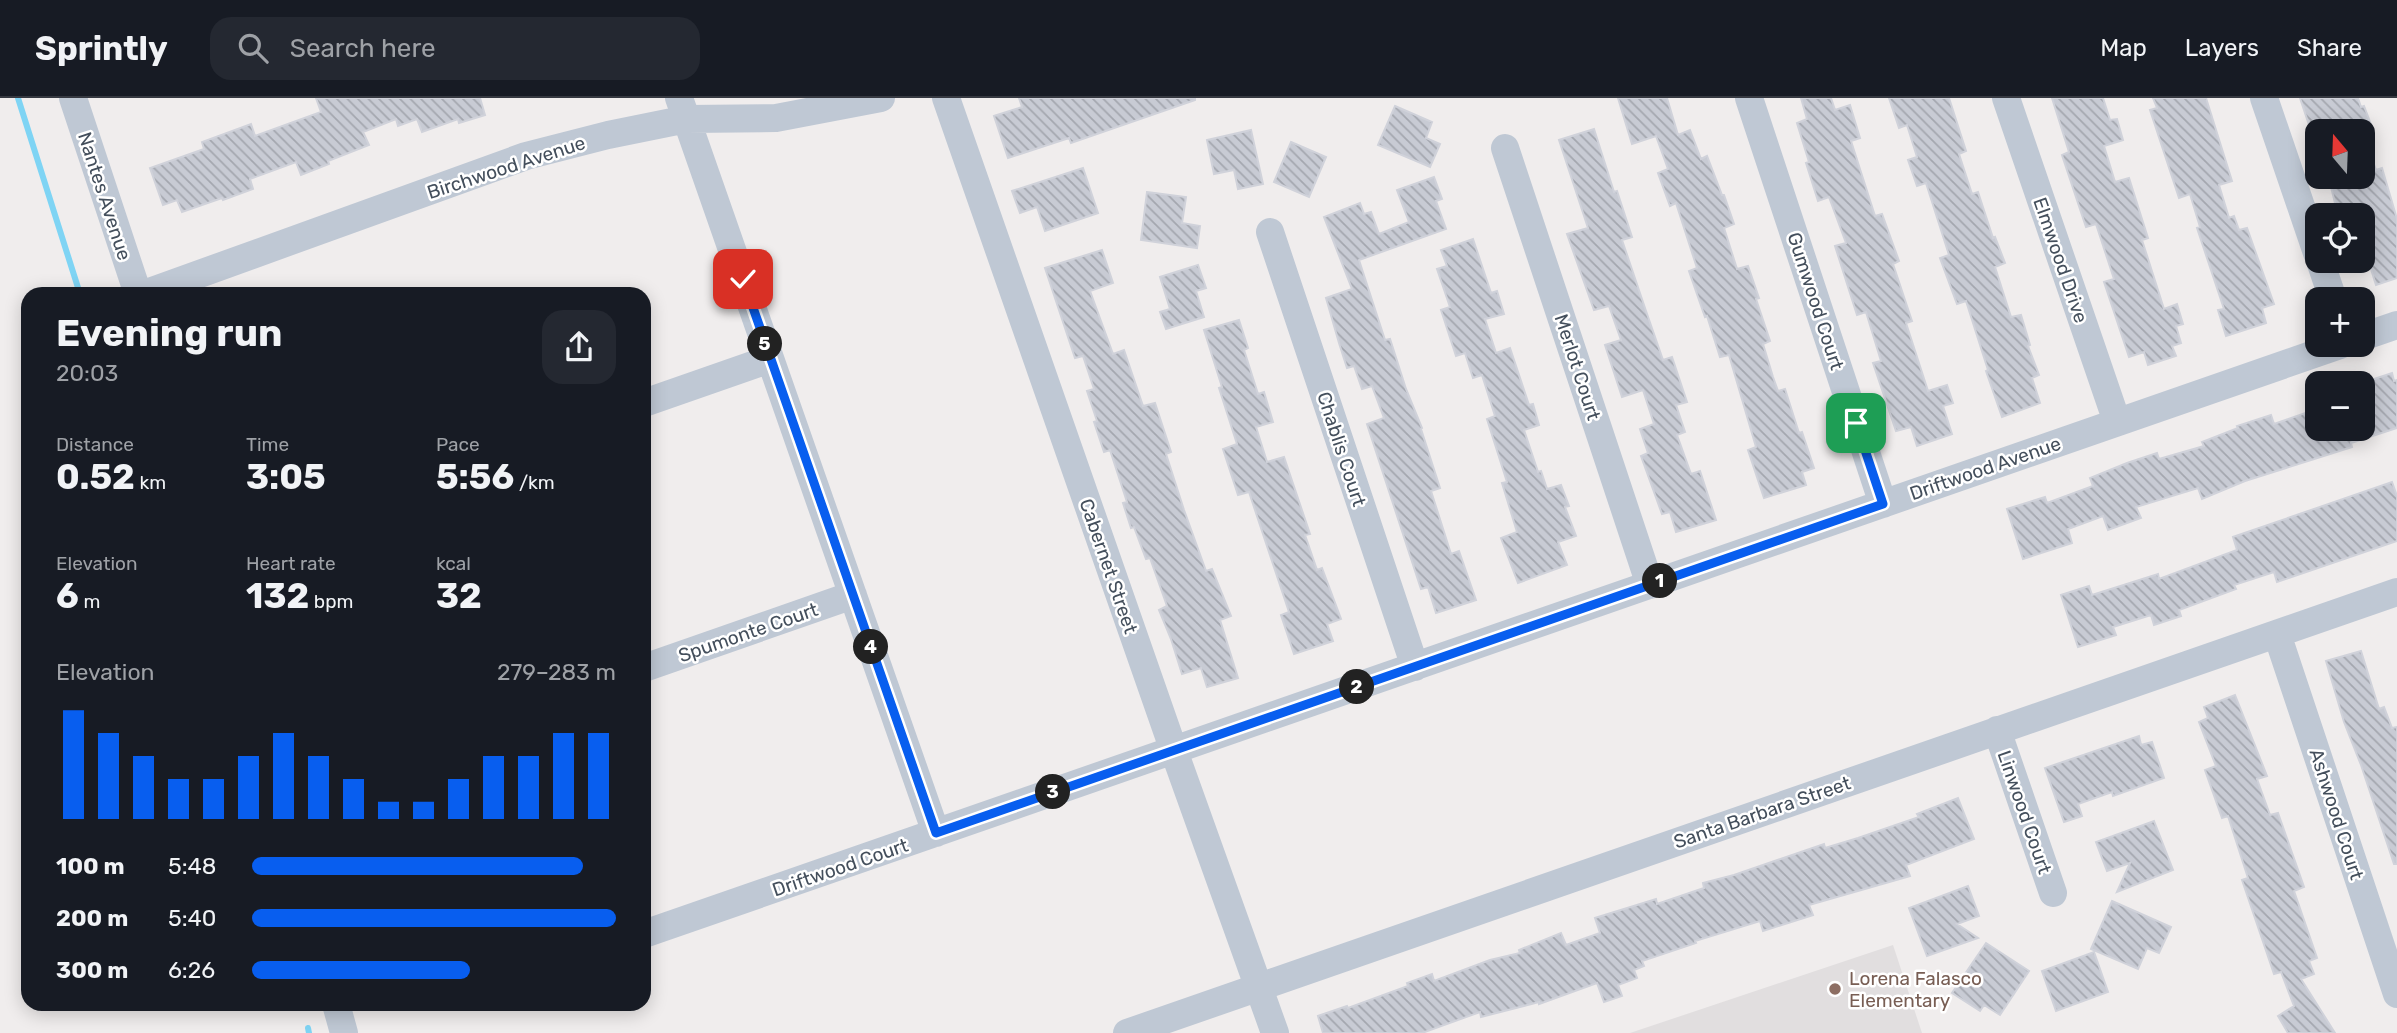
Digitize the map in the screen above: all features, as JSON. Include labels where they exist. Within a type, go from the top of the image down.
[{"type":"street","name":"Nantes Avenue","points":[[73,98],[136,287]]},
{"type":"street","name":"Birchwood Avenue","points":[[163,287],[526,156],[595,138],[683,109],[776,118],[881,98]]},
{"type":"street","name":"Cabernet Street","points":[[946,98],[1275,1033]]},
{"type":"street","name":"Gumwood Court","points":[[1749,98],[1883,504]]},
{"type":"street","name":"Elmwood Drive","points":[[2006,98],[2117,422]]},
{"type":"street","points":[[2264,98],[2305,218]]},
{"type":"street","points":[[683,109],[936,833]]},
{"type":"street","name":"Merlot Court","points":[[1505,148],[1650,585]]},
{"type":"street","name":"Chablis Court","points":[[1270,232],[1404,671]]},
{"type":"street","points":[[2375,333],[2397,325]]},
{"type":"street","name":"Driftwood Avenue","points":[[1404,671],[2305,357]]},
{"type":"street","points":[[651,401],[771,359]]},
{"type":"street","name":"Santa Barbara Street","points":[[1127,1033],[2397,592]]},
{"type":"street","name":"Spumonte Court","points":[[651,666],[853,596]]},
{"type":"street","name":"Ashwood Court","points":[[2277,634],[2397,994]]},
{"type":"street","name":"Driftwood Court","points":[[651,932],[1404,671]]},
{"type":"street","name":"Linwood Court","points":[[1997,730],[2053,894]]},
{"type":"street","points":[[339,1011],[344,1033]]},
{"type":"shaded area","name":"Lorena Falasco Elementary","points":[[1893,945],[1922,1033],[1630,1033]]},
{"type":"building","points":[[316,98],[480,98],[485,115],[459,123],[458,119],[422,132],[417,119],[398,126],[396,119],[363,132],[369,145],[301,175],[296,162],[250,179],[253,189],[223,200],[222,198],[182,212],[177,200],[163,205],[150,168],[204,149],[202,142],[251,124],[255,136],[321,112]]},
{"type":"building","points":[[1019,98],[1195,100],[1071,143],[1069,138],[1008,158],[994,116],[1022,107]]},
{"type":"building","points":[[1618,98],[1667,98],[1678,135],[1690,130],[1701,159],[1707,156],[1734,224],[1724,228],[1737,269],[1748,266],[1759,298],[1756,299],[1770,341],[1763,344],[1773,377],[1778,391],[1785,389],[1814,468],[1802,472],[1806,485],[1764,498],[1748,450],[1756,447],[1729,355],[1720,357],[1689,271],[1697,268],[1676,203],[1670,206],[1658,173],[1668,169],[1656,136],[1632,144]]},
{"type":"building","points":[[1801,98],[1831,98],[1835,110],[1850,105],[1860,138],[1851,141],[1875,216],[1882,214],[1899,261],[1893,264],[1912,321],[1906,323],[1928,391],[1947,385],[1953,403],[1943,406],[1952,434],[1917,446],[1911,427],[1896,431],[1873,363],[1881,361],[1866,312],[1857,315],[1835,246],[1846,243],[1829,197],[1818,201],[1806,163],[1809,162],[1797,123],[1807,119]]},
{"type":"building","points":[[1889,98],[1949,98],[1966,151],[1959,154],[1972,194],[1978,192],[1993,238],[1995,237],[2005,263],[1995,267],[2011,317],[2021,315],[2030,345],[2028,346],[2039,375],[2032,378],[2040,403],[2002,417],[1966,301],[1957,304],[1940,258],[1949,255],[1926,183],[1917,186],[1908,160],[1917,157],[1907,125],[1899,128]]},
{"type":"building","points":[[2052,98],[2103,98],[2110,120],[2117,119],[2123,140],[2104,146],[2115,182],[2129,178],[2148,238],[2142,240],[2164,309],[2177,304],[2183,324],[2176,326],[2181,343],[2172,346],[2176,356],[2148,365],[2144,352],[2129,357],[2104,282],[2114,279],[2096,224],[2086,227],[2062,155],[2069,152]]},
{"type":"building","points":[[2153,98],[2206,98],[2232,181],[2219,185],[2229,218],[2234,216],[2239,230],[2247,228],[2274,304],[2262,308],[2266,323],[2226,336],[2218,310],[2224,309],[2197,228],[2200,227],[2190,194],[2179,198],[2150,110],[2157,108]]},
{"type":"building","points":[[2300,98],[2358,98],[2369,119],[2307,119]]},
{"type":"building","points":[[1395,106],[1432,122],[1426,138],[1440,144],[1430,167],[1378,145]]},
{"type":"building","points":[[1594,129],[1632,237],[1622,240],[1646,311],[1663,360],[1672,357],[1687,402],[1676,405],[1685,432],[1677,435],[1691,474],[1700,471],[1716,520],[1676,532],[1670,512],[1662,514],[1641,456],[1648,453],[1640,429],[1654,424],[1643,390],[1622,397],[1605,345],[1621,340],[1609,306],[1594,310],[1567,234],[1588,228],[1559,140]]},
{"type":"building","points":[[1251,130],[1263,184],[1238,189],[1234,170],[1214,174],[1207,140]]},
{"type":"building","points":[[1291,142],[1326,157],[1309,197],[1274,182]]},
{"type":"building","points":[[2375,167],[2376,170],[2382,168],[2397,219],[2397,278],[2376,285],[2372,273],[2375,273],[2375,203],[2335,203],[2332,189],[2375,189]]},
{"type":"building","points":[[1083,168],[1098,213],[1045,231],[1037,207],[1020,213],[1012,191]]},
{"type":"building","points":[[1434,177],[1442,199],[1436,201],[1446,229],[1359,260],[1385,340],[1390,339],[1422,428],[1440,488],[1431,491],[1451,554],[1459,551],[1476,600],[1436,613],[1428,587],[1421,589],[1367,424],[1384,418],[1372,386],[1362,389],[1354,366],[1347,368],[1326,298],[1352,289],[1324,217],[1360,203],[1364,214],[1371,212],[1379,234],[1409,222],[1397,190]]},
{"type":"building","points":[[1147,192],[1186,197],[1182,223],[1200,226],[1197,248],[1141,240]]},
{"type":"building","points":[[1473,239],[1491,293],[1497,291],[1504,314],[1485,319],[1496,353],[1510,348],[1529,405],[1533,404],[1539,425],[1524,430],[1538,472],[1541,471],[1547,489],[1561,485],[1569,506],[1565,507],[1576,536],[1558,542],[1567,565],[1518,583],[1501,538],[1517,532],[1502,483],[1507,482],[1487,419],[1495,416],[1482,375],[1473,378],[1465,353],[1456,356],[1441,310],[1450,307],[1437,269],[1447,266],[1441,250]]},
{"type":"building","points":[[1102,250],[1113,283],[1090,291],[1113,354],[1124,350],[1143,406],[1155,403],[1171,452],[1166,454],[1184,510],[1206,571],[1212,569],[1231,616],[1220,620],[1238,678],[1207,687],[1201,668],[1182,674],[1159,610],[1167,606],[1150,558],[1146,559],[1134,527],[1131,528],[1123,503],[1127,502],[1110,450],[1104,452],[1094,422],[1097,421],[1087,391],[1094,389],[1083,356],[1075,358],[1045,268]]},
{"type":"building","points":[[1198,265],[1206,288],[1196,291],[1204,317],[1166,329],[1160,312],[1170,309],[1160,277]]},
{"type":"building","points":[[1239,320],[1248,348],[1244,350],[1258,394],[1264,392],[1273,422],[1256,427],[1267,462],[1284,457],[1310,534],[1305,535],[1317,570],[1322,568],[1341,619],[1327,624],[1333,641],[1294,654],[1281,615],[1289,612],[1249,492],[1238,495],[1223,449],[1237,444],[1204,330]]},
{"type":"building","points":[[2392,373],[2394,381],[2397,380],[2397,428],[2375,435],[2375,379]]},
{"type":"building","points":[[2305,413],[2305,441],[2357,441],[2351,443],[2352,447],[2245,481],[2202,499],[2198,488],[2136,507],[2141,518],[2108,530],[2103,516],[2068,529],[2072,543],[2023,559],[2007,509],[2045,497],[2047,503],[2093,486],[2090,478],[2127,463],[2157,453],[2159,459],[2204,446],[2202,442],[2238,428],[2237,426],[2271,415],[2274,424]]},
{"type":"building","points":[[2392,482],[2397,496],[2397,541],[2277,582],[2274,572],[2234,585],[2236,589],[2179,610],[2181,616],[2154,625],[2151,615],[2113,627],[2116,635],[2078,647],[2061,595],[2089,586],[2092,595],[2158,574],[2159,579],[2237,550],[2233,537]]},
{"type":"building","points":[[2361,651],[2379,709],[2384,707],[2392,728],[2397,727],[2397,864],[2394,864],[2344,722],[2326,661]]},
{"type":"building","points":[[2235,695],[2267,776],[2257,779],[2270,815],[2278,813],[2304,887],[2294,891],[2317,958],[2309,961],[2314,974],[2301,979],[2335,1033],[2288,1033],[2278,1016],[2294,1006],[2281,972],[2274,974],[2242,880],[2248,878],[2228,816],[2222,818],[2205,770],[2216,766],[2199,722],[2208,718],[2204,707]]},
{"type":"building","points":[[2139,736],[2141,745],[2152,742],[2164,778],[2113,796],[2112,792],[2078,804],[2082,816],[2064,822],[2045,768]]},
{"type":"building","points":[[1958,798],[1974,839],[1906,865],[1910,876],[1809,905],[1813,915],[1763,931],[1760,921],[1642,961],[1644,966],[1634,970],[1637,978],[1618,985],[1622,996],[1604,1002],[1597,983],[1539,1004],[1481,1017],[1480,1012],[1422,1033],[1323,1033],[1318,1016],[1408,986],[1407,983],[1432,974],[1434,981],[1490,960],[1520,953],[1519,950],[1561,933],[1566,945],[1600,933],[1595,918],[1656,899],[1657,904],[1704,888],[1703,883],[1824,844],[1825,848],[1858,838],[1919,817],[1917,814]]},
{"type":"building","points":[[2154,821],[2173,870],[2117,892],[2130,863],[2107,871],[2096,842]]},
{"type":"building","points":[[1968,886],[1979,916],[1957,924],[1978,938],[1927,956],[1909,908]]},
{"type":"building","points":[[2112,901],[2171,927],[2159,953],[2147,948],[2138,969],[2091,949]]},
{"type":"building","points":[[1986,943],[2029,971],[2000,1015],[1984,1005],[1980,1011],[1952,993]]},
{"type":"building","points":[[2094,952],[2108,992],[2056,1011],[2042,971]]},
{"type":"waterway","points":[[18,98],[78,287]]},
{"type":"waterway","points":[[308,1028],[309,1033]]},
{"type":"place","name":"Lorena Falasco Elementary","points":[[1835,989]]},
{"type":"route","points":[[743,279],[936,833],[1883,504],[1856,423]]}]
